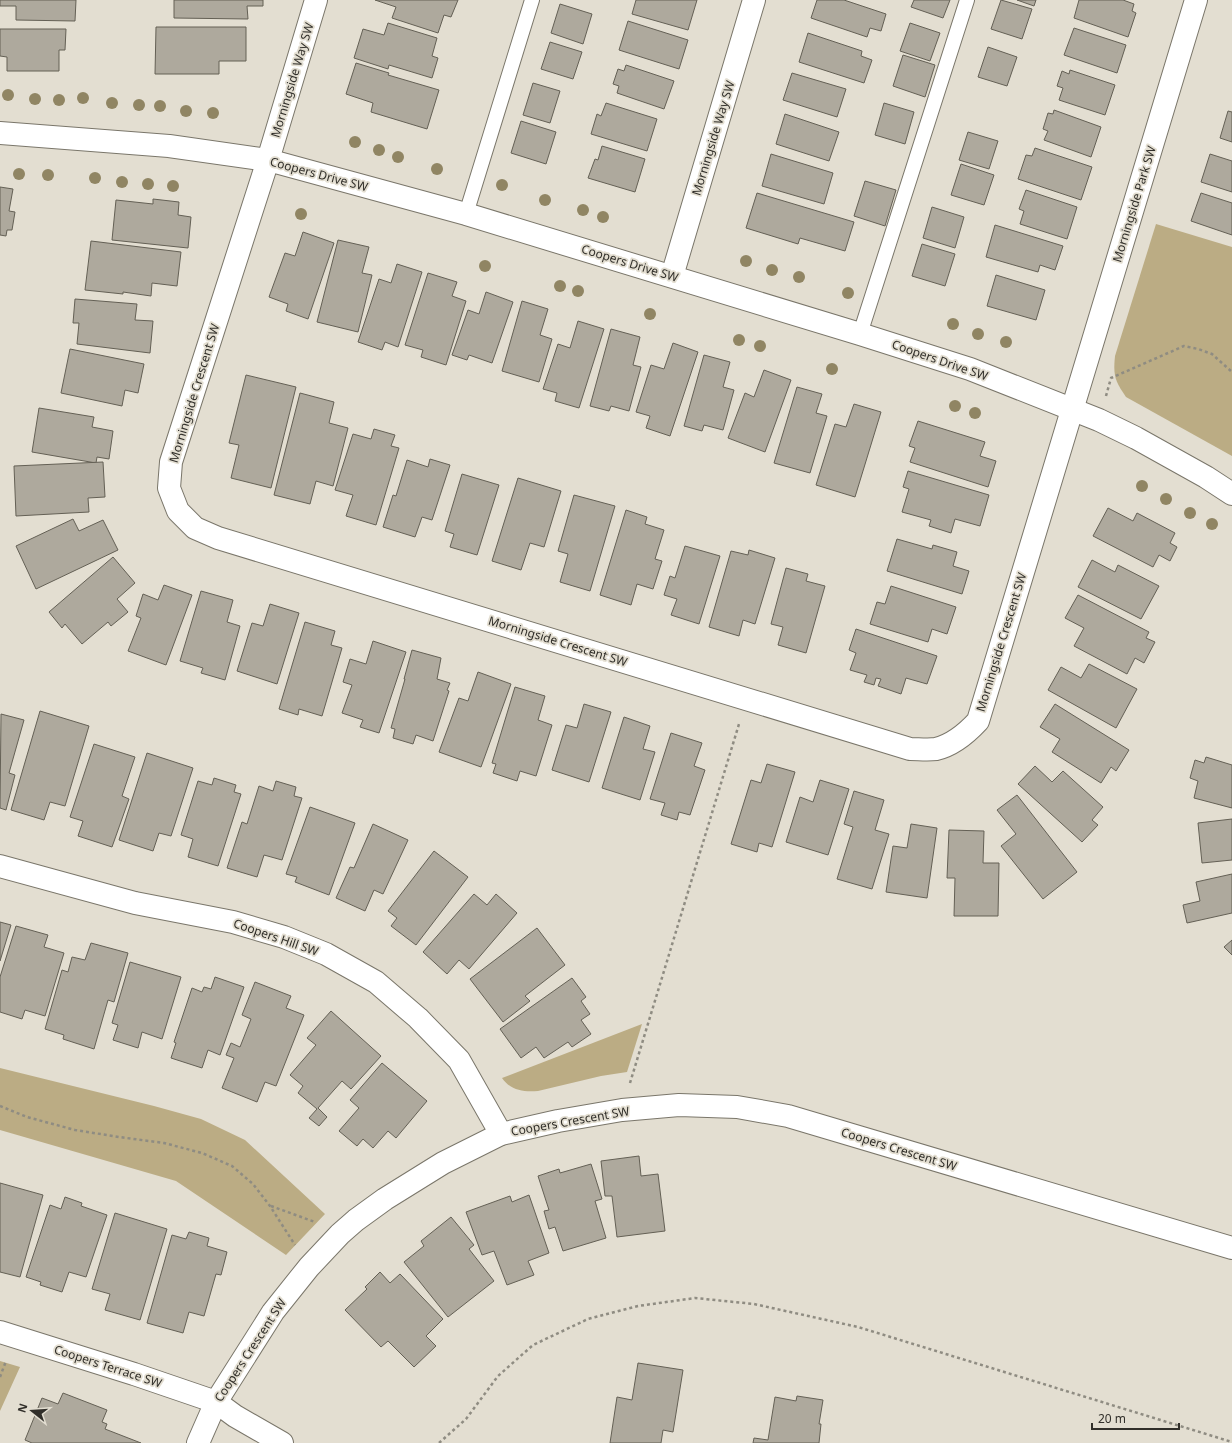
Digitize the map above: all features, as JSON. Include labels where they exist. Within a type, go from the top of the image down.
[{"type":"street","name":"Morningside Way SW","points":[[268,160],[316,0]]},
{"type":"street","name":"Morningside Way SW","points":[[672,276],[754,0]]},
{"type":"street","name":"Morningside Park SW","points":[[1071,408],[1196,0]]},
{"type":"street","name":"Coopers Drive SW","points":[[0,133],[169,146],[268,160],[466,214],[672,276],[970,369],[1099,420],[1206,477],[1232,494]]},
{"type":"street","name":"Morningside Crescent SW","points":[[268,160],[171,462],[169,488],[178,510],[195,528],[218,538],[910,748],[935,749],[952,743],[966,734],[978,721],[1071,408]]},
{"type":"street","name":"Coopers Hill SW","points":[[0,866],[135,903],[232,922],[284,937],[326,954],[376,982],[418,1018],[459,1060],[501,1134]]},
{"type":"street","name":"Coopers Crescent SW","points":[[198,1443],[216,1402],[273,1312],[309,1267],[340,1234],[356,1220],[385,1199],[443,1163],[501,1134],[558,1121],[622,1110],[680,1105],[737,1107],[788,1116],[1232,1248]]},
{"type":"street","name":"Coopers Terrace SW","points":[[0,1332],[134,1374],[216,1402],[235,1416],[282,1443]]},
{"type":"lane","points":[[466,214],[532,0]]},
{"type":"lane","points":[[860,334],[967,0]]},
{"type":"path","points":[[1099,420],[1111,378],[1184,346],[1212,354],[1232,372]]},
{"type":"path","points":[[622,1110],[747,699]]},
{"type":"path","points":[[0,1106],[26,1116],[76,1130],[164,1143],[202,1153],[232,1166],[253,1184],[270,1206],[309,1267]]},
{"type":"path","points":[[270,1206],[315,1222],[340,1234]]},
{"type":"path","points":[[439,1443],[466,1419],[498,1376],[532,1345],[588,1319],[638,1306],[695,1298],[754,1304],[858,1327],[1232,1442]]},
{"type":"shaded area","points":[[1156,224],[1232,247],[1232,456],[1126,397],[1119,387],[1116,378],[1114,369],[1115,356]]},
{"type":"shaded area","points":[[642,1024],[627,1072],[601,1076],[538,1091],[518,1090],[509,1086],[502,1078]]},
{"type":"shaded area","points":[[0,1068],[201,1119],[245,1140],[325,1214],[286,1255],[176,1181],[0,1130]]},
{"type":"shaded area","points":[[0,1361],[20,1367],[0,1411]]},
{"type":"building","points":[[0,0],[76,0],[75,21],[16,20],[16,6],[0,6]]},
{"type":"building","points":[[174,0],[263,0],[263,6],[247,6],[248,19],[174,18]]},
{"type":"building","points":[[375,0],[458,0],[451,17],[444,15],[438,33],[392,18],[396,7]]},
{"type":"building","points":[[636,0],[697,0],[688,30],[632,14]]},
{"type":"building","points":[[817,0],[844,0],[886,14],[881,31],[870,28],[867,37],[811,18]]},
{"type":"building","points":[[914,0],[950,0],[943,18],[911,7]]},
{"type":"building","points":[[1001,0],[1032,9],[1022,39],[991,29]]},
{"type":"building","points":[[1017,0],[1036,0],[1034,6]]},
{"type":"building","points":[[1079,0],[1123,0],[1134,4],[1132,11],[1136,13],[1128,37],[1074,18]]},
{"type":"building","points":[[560,4],[592,14],[583,44],[551,33]]},
{"type":"building","points":[[628,21],[688,40],[679,69],[619,50]]},
{"type":"building","points":[[388,23],[437,38],[432,56],[438,58],[432,78],[389,65],[388,69],[354,58],[363,29],[384,35]]},
{"type":"building","points":[[910,23],[940,33],[930,61],[900,51]]},
{"type":"building","points":[[156,27],[246,27],[246,61],[219,61],[219,74],[155,74]]},
{"type":"building","points":[[1074,28],[1126,45],[1117,73],[1064,55]]},
{"type":"building","points":[[0,29],[66,29],[65,50],[59,50],[59,71],[7,71],[7,57],[0,56]]},
{"type":"building","points":[[808,33],[862,51],[861,56],[872,60],[864,83],[799,62]]},
{"type":"building","points":[[550,42],[582,52],[573,79],[541,69]]},
{"type":"building","points":[[988,47],[1017,57],[1007,86],[978,77]]},
{"type":"building","points":[[903,55],[935,65],[925,97],[893,86]]},
{"type":"building","points":[[356,63],[389,73],[388,75],[439,90],[427,129],[371,112],[373,103],[346,94]]},
{"type":"building","points":[[626,65],[674,81],[664,109],[617,93],[619,86],[613,84],[618,69],[624,71]]},
{"type":"building","points":[[1070,70],[1115,85],[1105,115],[1059,100],[1063,88],[1057,86],[1062,71],[1069,74]]},
{"type":"building","points":[[792,73],[846,89],[837,117],[783,100]]},
{"type":"building","points":[[533,83],[560,91],[550,123],[523,115]]},
{"type":"building","points":[[606,103],[657,119],[647,151],[591,134],[597,114],[601,116]]},
{"type":"building","points":[[884,103],[914,112],[905,144],[875,135]]},
{"type":"building","points":[[1054,110],[1101,127],[1091,157],[1044,140],[1048,131],[1043,129],[1048,113],[1053,114]]},
{"type":"building","points":[[1228,111],[1232,112],[1232,142],[1220,138]]},
{"type":"building","points":[[785,114],[839,132],[829,161],[776,144]]},
{"type":"building","points":[[521,121],[556,132],[546,164],[511,153]]},
{"type":"building","points":[[968,132],[998,141],[989,169],[959,160]]},
{"type":"building","points":[[602,146],[645,159],[635,192],[588,178],[595,159],[598,160]]},
{"type":"building","points":[[1035,148],[1092,167],[1081,200],[1018,179],[1026,155],[1032,156]]},
{"type":"building","points":[[771,154],[833,173],[824,204],[762,186]]},
{"type":"building","points":[[1210,154],[1232,161],[1232,192],[1201,182]]},
{"type":"building","points":[[961,164],[994,175],[984,205],[951,195]]},
{"type":"building","points":[[865,181],[896,190],[885,226],[854,216]]},
{"type":"building","points":[[0,187],[13,189],[9,211],[15,212],[12,230],[7,230],[6,236],[0,235]]},
{"type":"building","points":[[1026,190],[1077,207],[1067,239],[1020,224],[1024,211],[1019,209]]},
{"type":"building","points":[[757,193],[854,222],[845,251],[800,238],[798,244],[746,228]]},
{"type":"building","points":[[1201,193],[1232,203],[1232,235],[1191,221]]},
{"type":"building","points":[[153,199],[179,202],[178,215],[191,217],[188,248],[112,240],[116,200],[153,204]]},
{"type":"building","points":[[932,207],[964,217],[955,248],[923,238]]},
{"type":"building","points":[[995,225],[1063,246],[1055,270],[1040,265],[1038,272],[986,257]]},
{"type":"building","points":[[303,232],[334,243],[308,319],[286,311],[288,304],[269,297],[285,253],[295,256]]},
{"type":"building","points":[[338,240],[369,247],[362,273],[372,275],[358,332],[317,322]]},
{"type":"building","points":[[91,241],[181,252],[177,286],[152,283],[151,296],[123,292],[123,294],[85,290]]},
{"type":"building","points":[[922,244],[955,254],[945,286],[912,276]]},
{"type":"building","points":[[397,264],[422,272],[398,347],[385,342],[382,350],[358,342],[379,279],[391,283]]},
{"type":"building","points":[[428,273],[457,282],[452,296],[466,301],[446,365],[421,357],[423,350],[405,345]]},
{"type":"building","points":[[996,275],[1045,290],[1036,320],[987,306]]},
{"type":"building","points":[[486,292],[513,302],[492,363],[469,355],[467,360],[452,355],[468,310],[479,314]]},
{"type":"building","points":[[75,299],[137,304],[135,320],[153,321],[150,353],[77,344],[79,323],[73,323]]},
{"type":"building","points":[[522,301],[548,309],[540,335],[552,339],[539,382],[502,371]]},
{"type":"building","points":[[578,321],[604,329],[579,408],[555,401],[557,393],[543,389],[558,344],[570,348]]},
{"type":"building","points":[[611,329],[640,337],[633,365],[641,367],[629,411],[611,406],[609,411],[590,406]]},
{"type":"building","points":[[673,343],[698,352],[670,436],[646,428],[650,416],[636,412],[651,365],[664,369]]},
{"type":"building","points":[[70,349],[144,364],[138,393],[125,390],[122,406],[61,393]]},
{"type":"building","points":[[704,355],[730,362],[723,387],[734,390],[723,430],[704,425],[702,431],[684,426]]},
{"type":"building","points":[[764,370],[791,380],[765,452],[728,438],[745,393],[754,397]]},
{"type":"building","points":[[246,375],[296,387],[271,488],[231,478],[239,445],[229,443]]},
{"type":"building","points":[[797,387],[822,394],[816,413],[827,416],[810,473],[774,463]]},
{"type":"building","points":[[300,393],[334,402],[329,423],[348,428],[333,486],[316,481],[310,504],[274,495]]},
{"type":"building","points":[[854,404],[881,412],[855,497],[816,485],[835,424],[846,427]]},
{"type":"building","points":[[39,408],[94,417],[92,427],[113,431],[109,459],[97,457],[96,463],[32,452]]},
{"type":"building","points":[[918,421],[985,442],[980,456],[996,461],[988,487],[910,462],[915,448],[909,446]]},
{"type":"building","points":[[374,429],[395,435],[391,446],[399,448],[376,525],[346,516],[353,495],[335,490],[353,434],[371,439]]},
{"type":"building","points":[[430,459],[450,465],[432,520],[422,517],[415,537],[383,527],[393,495],[396,496],[407,460],[428,467]]},
{"type":"building","points":[[103,462],[105,497],[88,498],[89,512],[16,516],[14,466]]},
{"type":"building","points":[[908,471],[989,495],[980,526],[955,519],[951,533],[929,526],[931,520],[902,512],[909,489],[903,487]]},
{"type":"building","points":[[462,474],[499,485],[477,555],[450,547],[454,534],[445,531]]},
{"type":"building","points":[[518,478],[561,491],[544,547],[530,543],[521,570],[492,561]]},
{"type":"building","points":[[574,495],[615,506],[590,591],[560,582],[568,554],[558,551]]},
{"type":"building","points":[[1108,508],[1133,521],[1137,513],[1175,533],[1170,543],[1177,547],[1170,561],[1159,555],[1153,567],[1093,536]]},
{"type":"building","points":[[626,510],[647,517],[645,524],[664,530],[655,559],[662,561],[653,589],[637,584],[631,605],[600,595]]},
{"type":"building","points":[[73,519],[79,531],[103,520],[118,550],[36,589],[16,546]]},
{"type":"building","points":[[897,539],[932,549],[933,545],[957,552],[953,566],[969,571],[962,594],[887,571]]},
{"type":"building","points":[[685,546],[720,556],[699,624],[671,615],[677,599],[664,595],[670,576],[675,578]]},
{"type":"building","points":[[749,550],[775,558],[755,624],[743,620],[739,636],[709,627],[731,551],[748,555]]},
{"type":"building","points":[[113,557],[135,583],[117,599],[128,612],[111,626],[108,622],[82,644],[65,624],[62,628],[49,612]]},
{"type":"building","points":[[1092,560],[1115,572],[1118,565],[1159,586],[1141,619],[1078,587]]},
{"type":"building","points":[[786,568],[808,574],[806,581],[825,586],[806,653],[778,645],[783,627],[771,624]]},
{"type":"building","points":[[164,585],[192,595],[166,665],[128,651],[141,618],[136,616],[143,594],[158,600]]},
{"type":"building","points":[[891,586],[956,607],[947,634],[932,629],[928,642],[870,624],[877,602],[885,604]]},
{"type":"building","points":[[201,591],[233,600],[227,622],[240,626],[225,680],[201,673],[203,668],[180,661]]},
{"type":"building","points":[[1078,595],[1149,632],[1146,638],[1155,642],[1144,663],[1135,658],[1127,674],[1074,646],[1084,628],[1065,618]]},
{"type":"building","points":[[270,604],[299,613],[277,684],[237,671],[252,623],[263,626]]},
{"type":"building","points":[[305,622],[335,631],[331,645],[342,648],[322,716],[299,709],[298,715],[279,709]]},
{"type":"building","points":[[856,629],[937,656],[927,684],[906,678],[901,694],[878,686],[881,679],[876,678],[874,685],[864,682],[867,675],[850,670],[856,653],[849,650]]},
{"type":"building","points":[[373,641],[406,652],[379,733],[360,727],[363,720],[342,713],[352,685],[343,682],[350,659],[366,664]]},
{"type":"building","points":[[412,650],[441,658],[437,679],[450,683],[447,690],[449,691],[433,741],[416,735],[413,744],[393,738],[395,729],[391,728]]},
{"type":"building","points":[[1089,664],[1137,689],[1116,728],[1048,690],[1061,667],[1081,678]]},
{"type":"building","points":[[478,672],[511,684],[481,767],[439,752],[459,698],[468,701]]},
{"type":"building","points":[[515,687],[545,696],[538,720],[552,725],[536,776],[520,771],[517,781],[493,773],[496,764],[492,763]]},
{"type":"building","points":[[584,704],[611,712],[589,782],[552,770],[566,725],[577,728]]},
{"type":"building","points":[[1055,704],[1129,750],[1116,771],[1111,767],[1101,783],[1052,752],[1060,739],[1040,727]]},
{"type":"building","points":[[40,711],[89,726],[65,806],[50,802],[44,820],[11,810]]},
{"type":"building","points":[[1,714],[24,720],[9,773],[15,775],[6,810],[0,808]]},
{"type":"building","points":[[624,717],[650,726],[643,749],[655,752],[640,800],[602,788]]},
{"type":"building","points":[[671,733],[702,743],[694,766],[705,770],[690,815],[679,812],[677,820],[661,815],[665,803],[650,799]]},
{"type":"building","points":[[94,744],[135,757],[122,796],[129,799],[112,847],[78,836],[83,821],[70,817]]},
{"type":"building","points":[[147,753],[193,768],[171,836],[159,833],[153,851],[119,840]]},
{"type":"building","points":[[1206,757],[1232,765],[1232,808],[1194,798],[1198,781],[1190,778],[1195,760],[1204,763]]},
{"type":"building","points":[[767,764],[795,772],[772,847],[759,843],[757,852],[731,844],[751,780],[761,783]]},
{"type":"building","points":[[1035,766],[1052,782],[1063,771],[1103,807],[1092,820],[1098,825],[1082,842],[1018,784]]},
{"type":"building","points":[[214,778],[236,785],[234,792],[241,794],[218,866],[188,857],[193,839],[181,835],[198,781],[212,785]]},
{"type":"building","points":[[820,780],[849,789],[828,855],[786,842],[800,797],[813,802]]},
{"type":"building","points":[[276,781],[296,787],[294,796],[302,798],[282,860],[264,855],[257,877],[227,868],[242,822],[247,824],[259,786],[273,791]]},
{"type":"building","points":[[854,791],[884,800],[875,830],[889,834],[872,889],[837,879],[853,827],[844,824]]},
{"type":"building","points":[[1017,795],[1077,872],[1043,899],[1001,846],[1016,834],[997,810]]},
{"type":"building","points":[[310,807],[355,823],[329,895],[295,882],[297,877],[286,874]]},
{"type":"building","points":[[1232,819],[1232,860],[1202,863],[1198,823]]},
{"type":"building","points":[[373,824],[408,840],[383,894],[374,890],[365,911],[336,898],[350,867],[354,868]]},
{"type":"building","points":[[911,824],[937,828],[927,898],[886,892],[893,846],[907,848]]},
{"type":"building","points":[[949,830],[984,831],[983,863],[999,863],[998,916],[954,916],[955,878],[947,878]]},
{"type":"building","points":[[434,851],[468,877],[416,945],[391,926],[397,918],[388,911]]},
{"type":"building","points":[[1232,874],[1232,913],[1187,923],[1183,905],[1200,901],[1196,882]]},
{"type":"building","points":[[474,894],[487,905],[496,894],[517,913],[469,969],[459,960],[447,974],[423,952]]},
{"type":"building","points":[[0,922],[11,925],[0,961]]},
{"type":"building","points":[[16,926],[48,935],[44,947],[64,953],[45,1016],[25,1010],[22,1019],[0,1012],[0,977]]},
{"type":"building","points":[[537,928],[565,965],[525,996],[530,1001],[503,1022],[470,979]]},
{"type":"building","points":[[1232,940],[1232,955],[1224,947]]},
{"type":"building","points":[[91,943],[128,953],[114,1002],[108,1000],[94,1049],[63,1039],[64,1035],[45,1029],[62,970],[68,972],[72,957],[85,960]]},
{"type":"building","points":[[130,962],[181,977],[162,1039],[142,1032],[138,1048],[113,1040],[118,1025],[112,1023]]},
{"type":"building","points":[[215,977],[244,987],[220,1055],[208,1050],[202,1068],[171,1058],[176,1043],[174,1042],[192,988],[202,992],[204,987],[211,989]]},
{"type":"building","points":[[572,978],[586,997],[581,1001],[590,1014],[581,1020],[591,1034],[572,1047],[568,1042],[544,1058],[536,1047],[521,1058],[500,1029]]},
{"type":"building","points":[[255,982],[291,996],[286,1008],[304,1015],[276,1086],[265,1082],[257,1102],[222,1088],[234,1058],[226,1055],[231,1043],[240,1047],[251,1019],[242,1015]]},
{"type":"building","points":[[331,1011],[381,1056],[351,1089],[342,1081],[318,1108],[327,1117],[319,1126],[309,1118],[317,1109],[298,1093],[303,1086],[290,1075],[316,1045],[307,1038]]},
{"type":"building","points":[[382,1063],[427,1101],[396,1138],[388,1131],[373,1148],[363,1139],[357,1146],[339,1131],[359,1108],[350,1100]]},
{"type":"building","points":[[639,1156],[641,1176],[658,1174],[665,1231],[617,1237],[612,1196],[605,1196],[601,1161]]},
{"type":"building","points":[[591,1164],[602,1199],[595,1201],[606,1238],[563,1251],[555,1227],[549,1229],[544,1211],[549,1210],[538,1176],[559,1169],[560,1173]]},
{"type":"building","points":[[0,1183],[43,1195],[20,1277],[0,1272]]},
{"type":"building","points":[[529,1195],[549,1253],[528,1261],[534,1275],[507,1285],[494,1251],[482,1255],[466,1212],[510,1196],[512,1202]]},
{"type":"building","points":[[65,1197],[82,1203],[81,1206],[107,1215],[86,1277],[69,1272],[62,1292],[40,1285],[41,1282],[26,1277],[50,1205],[61,1209]]},
{"type":"building","points":[[115,1213],[167,1229],[140,1320],[105,1310],[110,1294],[92,1289]]},
{"type":"building","points":[[451,1217],[474,1245],[469,1249],[494,1281],[448,1317],[404,1262],[424,1246],[421,1241]]},
{"type":"building","points":[[189,1232],[209,1238],[207,1246],[227,1252],[221,1275],[216,1274],[204,1316],[189,1312],[183,1333],[147,1323],[172,1235],[186,1239]]},
{"type":"building","points":[[380,1272],[390,1283],[400,1274],[443,1319],[426,1336],[436,1346],[414,1367],[388,1341],[381,1347],[345,1310],[367,1289],[365,1287]]},
{"type":"building","points":[[638,1363],[683,1370],[673,1432],[663,1430],[661,1443],[610,1443],[617,1397],[632,1400]]},
{"type":"building","points":[[63,1393],[107,1410],[102,1422],[107,1424],[105,1429],[141,1443],[32,1443],[25,1440],[42,1398],[58,1404]]},
{"type":"building","points":[[797,1396],[823,1400],[819,1424],[821,1424],[819,1443],[753,1443],[754,1438],[768,1440],[775,1397],[796,1401]]}]
